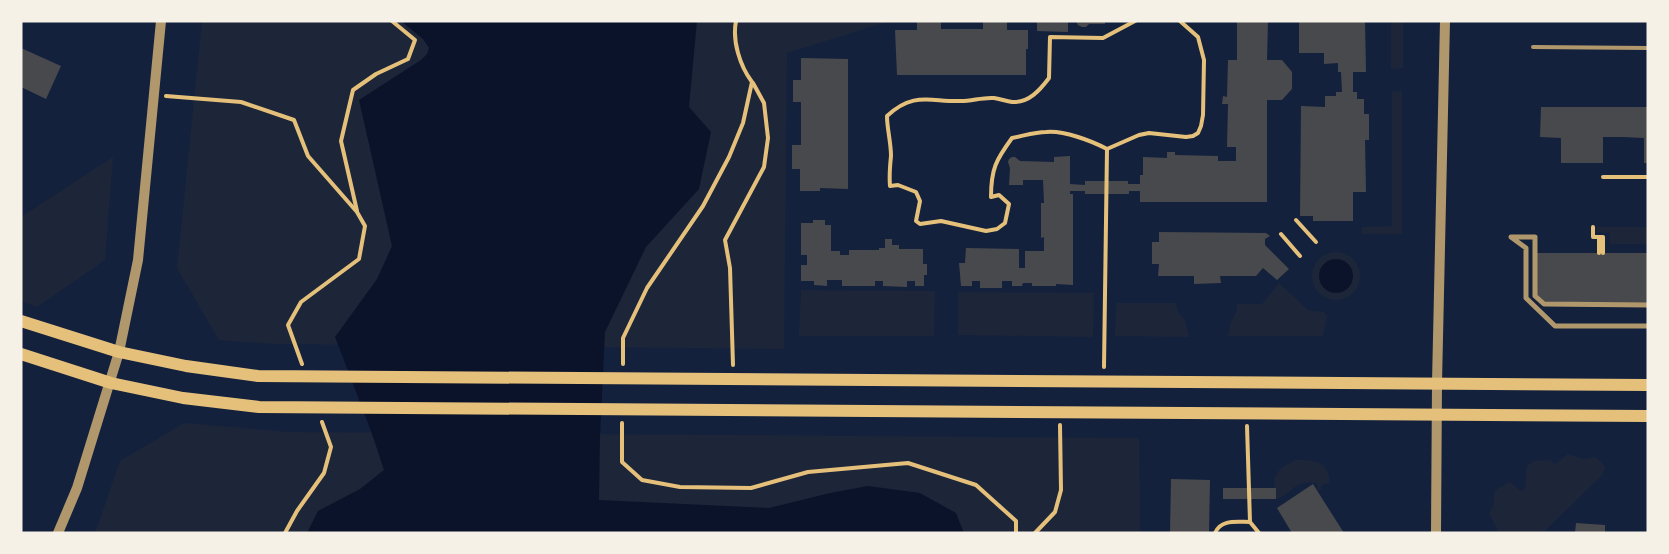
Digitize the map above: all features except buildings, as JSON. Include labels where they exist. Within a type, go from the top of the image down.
[{"type":"main road","points":[[21,321],[120,352],[186,366],[258,376],[1648,385]]},
{"type":"main road","points":[[21,354],[111,383],[183,398],[259,407],[1648,416]]},
{"type":"street","points":[[58,533],[77,488],[120,352],[138,260],[161,21]]},
{"type":"street","points":[[1436,533],[1445,21]]},
{"type":"street","points":[[1648,305],[1544,304],[1535,296],[1535,237],[1511,237],[1526,248],[1526,298],[1555,326],[1648,326]]},
{"type":"lane","points":[[1533,47],[1648,48]]},
{"type":"path","points":[[357,212],[341,141],[353,90],[376,74],[408,59],[415,40],[392,21]]},
{"type":"path","points":[[734,379],[730,268],[725,240],[764,167],[768,138],[764,104],[738,54],[734,32],[736,21]]},
{"type":"path","points":[[1107,149],[1078,137],[1047,131],[1012,138],[994,166],[992,179],[991,197],[999,195],[1009,204],[1005,223],[997,229],[986,231],[940,221],[920,224],[916,221],[920,201],[916,192],[898,185],[890,186],[888,173],[891,154],[887,116],[897,107],[921,98],[950,102],[993,98],[1014,102],[1029,98],[1049,78],[1050,37],[1103,38],[1135,21]]},
{"type":"path","points":[[1107,149],[1139,135],[1193,136],[1202,126],[1204,60],[1198,37],[1179,21]]},
{"type":"path","points":[[623,338],[647,288],[703,206],[729,158],[743,123],[752,82]]},
{"type":"path","points":[[153,95],[241,102],[294,120],[308,156],[357,212],[365,226],[358,259],[301,302],[288,325],[304,369]]},
{"type":"path","points":[[1104,381],[1107,149]]},
{"type":"path","points":[[1604,177],[1648,177]]},
{"type":"path","points":[[1296,220],[1316,242]]},
{"type":"path","points":[[1593,227],[1593,237],[1603,237],[1601,253]]},
{"type":"path","points":[[1281,234],[1300,256]]},
{"type":"path","points":[[1035,533],[1055,512],[1061,490],[1060,412]]},
{"type":"path","points":[[285,533],[297,511],[324,473],[331,447],[319,413]]},
{"type":"path","points":[[1246,414],[1250,522],[1259,533]]},
{"type":"path","points":[[622,462],[642,480],[681,487],[728,488],[751,488],[808,472],[908,463],[976,486],[1016,521],[1016,533]]},
{"type":"path","points":[[1215,533],[1216,529],[1225,522],[1250,522]]},
{"type":"shaded area","points":[[202,21],[890,21],[787,53],[784,349],[274,344],[219,340],[177,268]]},
{"type":"shaded area","points":[[401,21],[697,21],[689,107],[711,132],[699,189],[646,247],[605,332],[599,500],[769,508],[868,486],[920,493],[956,513],[964,533],[307,533],[318,511],[360,489],[384,470],[335,337],[377,279],[392,246],[359,100],[427,54],[429,48],[423,39]]},
{"type":"shaded area","points":[[1391,21],[1403,21],[1403,68],[1391,69]]},
{"type":"shaded area","points":[[1402,91],[1402,234],[1362,234],[1362,227],[1392,226],[1392,92]]},
{"type":"shaded area","points":[[113,157],[105,260],[37,307],[21,301],[21,217]]},
{"type":"shaded area","points":[[1597,227],[1648,227],[1648,244],[1610,244],[1610,233],[1597,232]]},
{"type":"shaded area","points":[[1331,252],[1341,252],[1353,259],[1360,271],[1360,281],[1353,293],[1341,300],[1331,300],[1316,289],[1312,281],[1312,271],[1323,256]]},
{"type":"shaded area","points":[[1336,259],[1348,264],[1353,276],[1348,288],[1336,293],[1324,288],[1319,276],[1324,264]]},
{"type":"shaded area","points":[[1279,283],[1308,310],[1324,312],[1327,316],[1323,336],[1228,336],[1237,304],[1262,304]]},
{"type":"shaded area","points":[[801,290],[935,291],[934,336],[799,336]]},
{"type":"shaded area","points":[[958,292],[1094,293],[1093,337],[958,335]]},
{"type":"shaded area","points":[[1116,303],[1176,303],[1178,312],[1185,320],[1189,337],[1115,336]]},
{"type":"shaded area","points":[[184,423],[287,432],[1139,438],[1140,533],[95,533],[120,461]]},
{"type":"shaded area","points":[[1568,454],[1584,459],[1595,457],[1605,466],[1602,475],[1543,533],[1499,533],[1489,513],[1493,506],[1495,490],[1510,482],[1521,491],[1525,488],[1527,466],[1533,461],[1550,460],[1555,464]]},
{"type":"shaded area","points":[[1296,460],[1319,463],[1327,470],[1330,483],[1322,485],[1317,491],[1316,483],[1302,484],[1276,499],[1274,479],[1283,467]]}]
